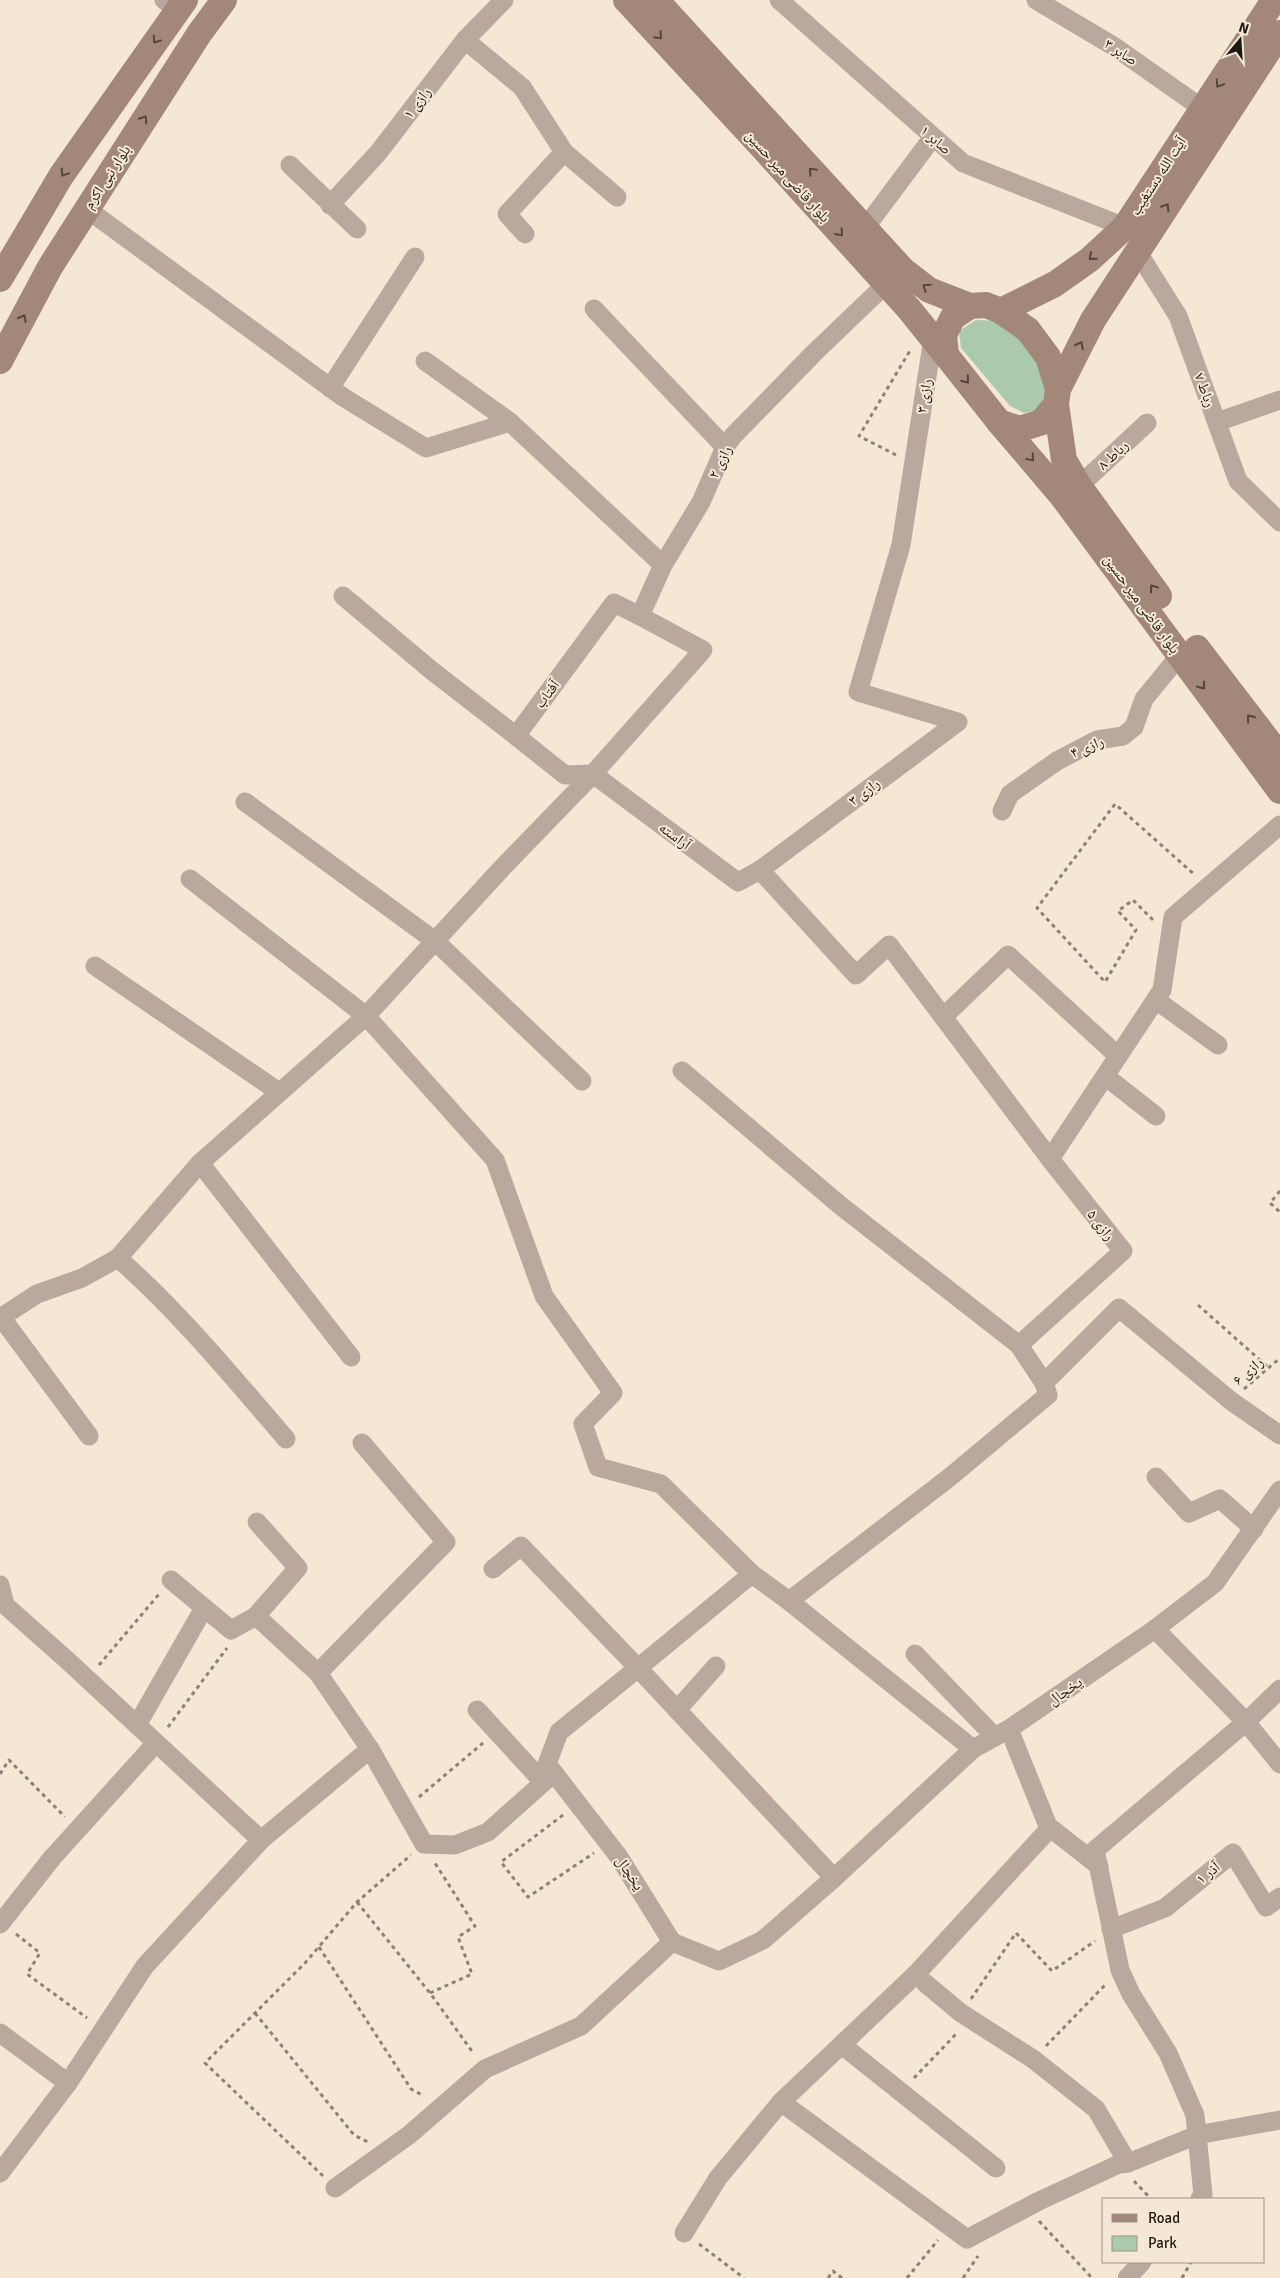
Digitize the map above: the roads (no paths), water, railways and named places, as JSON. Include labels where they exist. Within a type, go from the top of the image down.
[{"type":"main road","name":"بلوار نبی اکرم","points":[[0,361],[50,267],[199,34],[224,0]]},
{"type":"main road","name":"بلوار قاضی میر حسین","points":[[626,0],[763,148],[934,340],[999,422],[1062,496],[1280,791]]},
{"type":"main road","name":"بلوار قاضی میر حسین","points":[[656,0],[903,270],[929,290],[970,306],[986,305],[1001,311],[1028,330],[1048,357],[1057,396],[1064,460],[1079,486],[1191,641],[1280,756]]},
{"type":"main road","name":"آیت الله دستغیب","points":[[1001,311],[1054,284],[1089,260],[1124,227],[1274,0]]},
{"type":"main road","points":[[0,279],[61,176],[176,3]]},
{"type":"main road","name":"آیت الله دستغیب","points":[[999,422],[1020,428],[1042,422],[1057,396],[1093,320],[1280,33]]},
{"type":"main road","points":[[934,340],[944,335],[953,317],[970,306]]},
{"type":"street","name":"رازی ۱","points":[[330,205],[378,153],[465,40],[504,0]]},
{"type":"street","name":"صابر ۱","points":[[779,0],[963,163],[1124,227]]},
{"type":"street","name":"صابر ۳","points":[[1036,0],[1115,47],[1203,109]]},
{"type":"street","points":[[465,40],[522,87],[564,152],[617,197]]},
{"type":"street","points":[[865,228],[933,137]]},
{"type":"street","points":[[525,234],[507,214],[564,152]]},
{"type":"street","points":[[290,165],[357,229]]},
{"type":"street","points":[[87,209],[330,388],[426,448],[510,422]]},
{"type":"street","name":"رباط ۷","points":[[1137,251],[1178,316],[1238,481],[1280,522]]},
{"type":"street","points":[[330,388],[415,257]]},
{"type":"street","name":"رازی ۲","points":[[640,616],[663,565],[701,502],[725,447],[814,353],[886,284]]},
{"type":"street","points":[[594,308],[725,447]]},
{"type":"street","name":"رازی ۳","points":[[760,870],[958,722],[858,692],[901,545],[934,340]]},
{"type":"street","points":[[425,361],[510,422],[663,565]]},
{"type":"street","points":[[1217,422],[1280,400]]},
{"type":"street","name":"رباط ۸","points":[[1079,486],[1147,424]]},
{"type":"street","points":[[343,596],[431,670],[565,775],[593,774]]},
{"type":"street","name":"آفتاب","points":[[516,736],[614,603],[640,616]]},
{"type":"street","points":[[89,1436],[0,1318],[37,1294],[82,1278],[118,1258],[200,1163],[366,1016],[503,867],[593,774],[656,700],[703,650],[640,616]]},
{"type":"street","name":"رازی ۴","points":[[1002,811],[1010,794],[1057,761],[1097,740],[1123,736],[1134,727],[1144,699],[1180,655]]},
{"type":"street","name":"آراسته","points":[[593,774],[738,882],[760,870]]},
{"type":"street","points":[[245,802],[435,941],[582,1081]]},
{"type":"street","points":[[760,870],[856,975],[889,945],[1050,1159],[1162,990],[1173,917],[1280,826]]},
{"type":"street","points":[[190,879],[366,1016],[495,1160],[544,1296],[613,1392],[583,1424],[598,1467],[662,1484],[752,1574],[789,1601],[973,1749]]},
{"type":"street","points":[[943,1017],[1008,955],[1118,1056]]},
{"type":"street","points":[[95,966],[278,1092]]},
{"type":"street","points":[[1156,1000],[1218,1044]]},
{"type":"street","points":[[682,1071],[841,1206],[1019,1345],[1044,1383],[1048,1395],[950,1477],[789,1601]]},
{"type":"street","points":[[1105,1076],[1156,1116]]},
{"type":"street","name":"رازی ۵","points":[[1019,1345],[1122,1252],[1050,1159]]},
{"type":"street","points":[[200,1163],[351,1357]]},
{"type":"street","points":[[118,1258],[152,1288],[201,1340],[286,1439]]},
{"type":"street","points":[[1044,1383],[1119,1308],[1231,1401],[1280,1435]]},
{"type":"street","points":[[318,1673],[446,1542],[362,1443]]},
{"type":"street","points":[[1156,1477],[1189,1513],[1220,1499],[1254,1529]]},
{"type":"street","name":"یخچال","points":[[477,1710],[497,1732],[577,1804],[648,1899],[672,1942],[719,1961],[763,1940],[834,1878],[973,1749],[1002,1733],[1155,1629],[1216,1583],[1280,1490]]},
{"type":"street","points":[[171,1580],[231,1630],[252,1618],[298,1568],[257,1522]]},
{"type":"street","points":[[494,1569],[521,1546],[834,1878]]},
{"type":"street","points":[[252,1618],[318,1673],[370,1749],[424,1844],[455,1845],[488,1832],[549,1778],[547,1764],[559,1732],[752,1574]]},
{"type":"street","points":[[0,1585],[5,1605],[88,1679],[261,1840]]},
{"type":"street","points":[[137,1725],[204,1608]]},
{"type":"street","points":[[1155,1629],[1246,1722],[1280,1764]]},
{"type":"street","points":[[915,1654],[1002,1733],[1050,1828],[1099,1866]]},
{"type":"street","points":[[677,1710],[716,1666]]},
{"type":"street","points":[[1201,2197],[1195,2116],[1168,2053],[1131,1994],[1120,1970],[1095,1850],[1246,1722],[1280,1688]]},
{"type":"street","points":[[1,1923],[52,1858],[156,1743]]},
{"type":"street","points":[[0,2173],[68,2083],[145,1966],[261,1840],[370,1749]]},
{"type":"street","points":[[684,2233],[718,2178],[780,2102],[916,1974],[1050,1828]]},
{"type":"street","name":"آذر ۱","points":[[1111,1929],[1165,1908],[1233,1853],[1266,1907],[1280,1897]]},
{"type":"street","points":[[335,2188],[386,2151],[485,2069],[581,2026],[672,1942]]},
{"type":"street","points":[[925,1983],[966,2016],[1034,2059],[1096,2109],[1128,2163]]},
{"type":"street","points":[[0,2033],[68,2083]]},
{"type":"street","points":[[842,2045],[996,2168]]},
{"type":"street","points":[[780,2102],[967,2239],[1027,2207],[1119,2164],[1128,2163],[1197,2135],[1280,2120]]},
{"type":"street","points":[[1127,2278],[1141,2263]]}]
